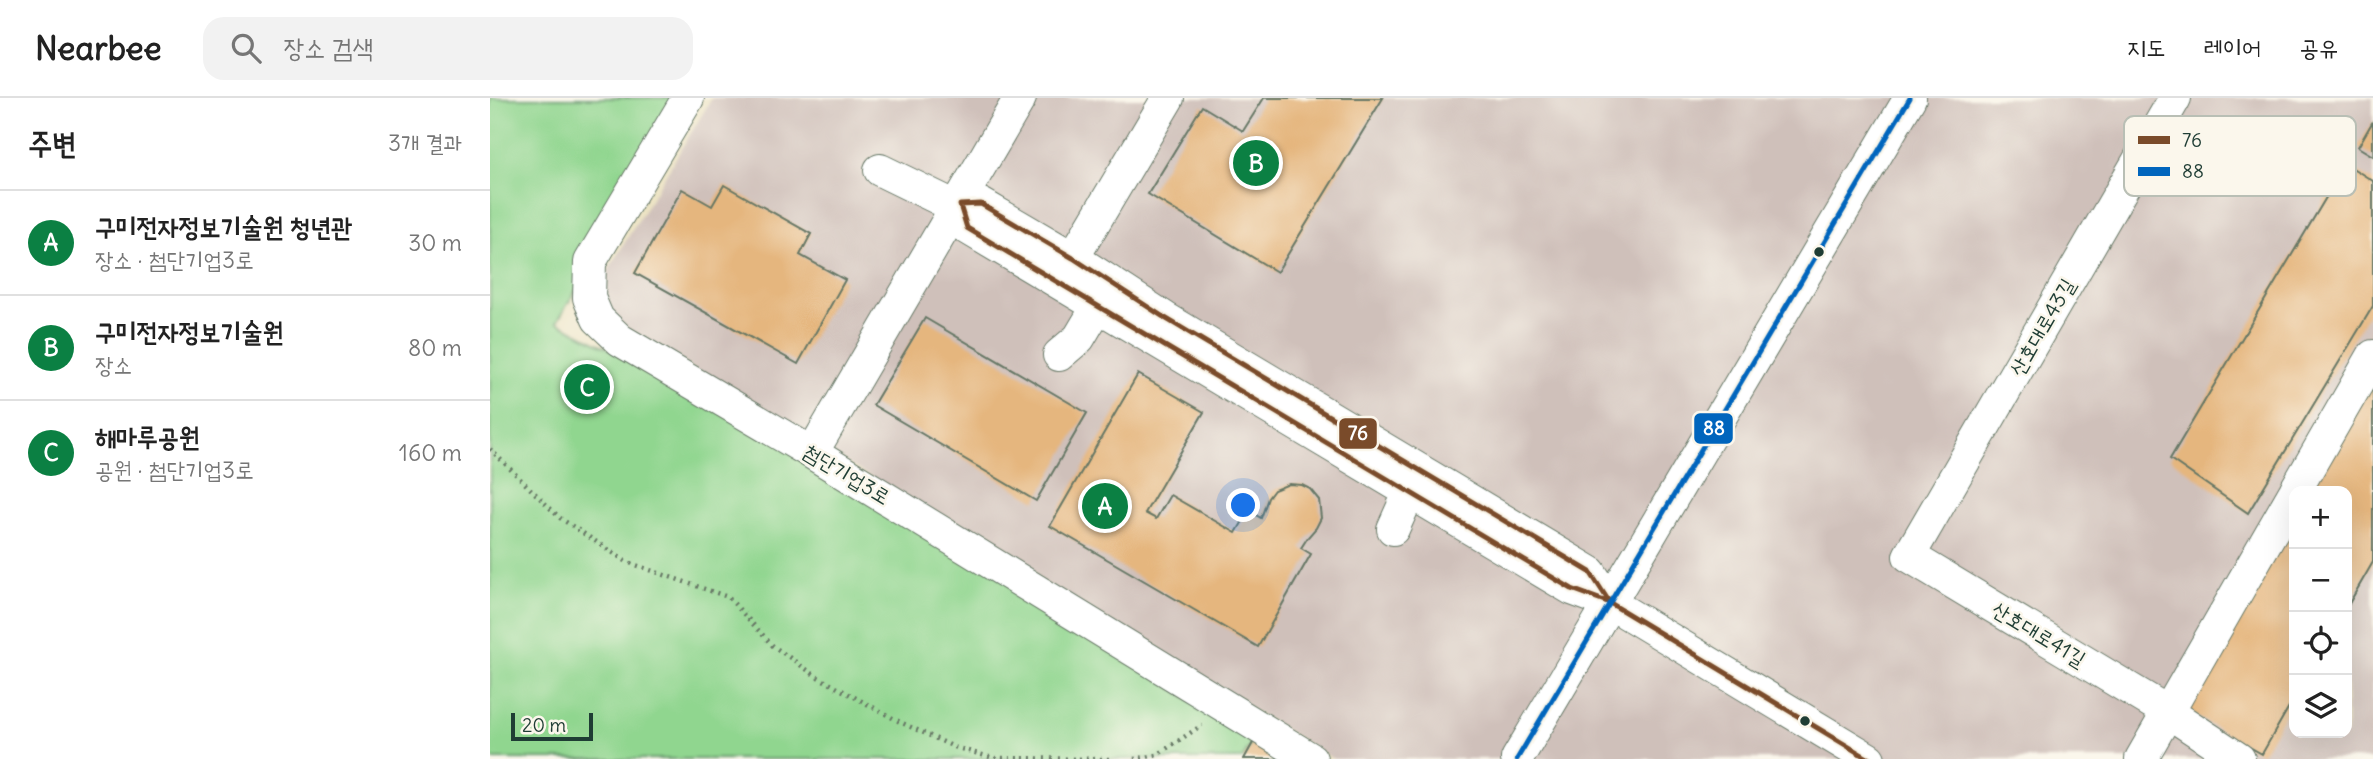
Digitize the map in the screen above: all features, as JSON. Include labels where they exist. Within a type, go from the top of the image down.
[{"type":"street","name":"첨단기업3로","points":[[688,98],[590,262],[589,298],[598,318],[620,340],[812,453],[1311,759]]},
{"type":"street","points":[[812,453],[1020,98]]},
{"type":"street","points":[[1073,258],[1168,98]]},
{"type":"street","points":[[1517,759],[1910,98]]},
{"type":"street","name":"산호대로43길","points":[[2165,116],[2175,98]]},
{"type":"street","points":[[880,170],[958,206],[981,204],[1073,258],[1414,480],[1572,589],[1609,603],[1869,759]]},
{"type":"street","name":"산호대로43길","points":[[1909,556],[2124,186]]},
{"type":"street","points":[[958,206],[967,228],[1098,306],[1414,480]]},
{"type":"street","points":[[1059,355],[1079,338],[1098,306]]},
{"type":"street","points":[[2298,486],[2373,356]]},
{"type":"street","points":[[1393,528],[1414,480]]},
{"type":"street","points":[[2141,759],[2289,502]]},
{"type":"street","name":"산호대로41길","points":[[1909,556],[2168,712],[2239,759]]},
{"type":"path","points":[[490,449],[560,518],[627,562],[728,597],[773,646],[816,677],[900,722],[954,747],[993,758],[1109,759]]},
{"type":"path","points":[[1134,759],[1157,755],[1229,709]]},
{"type":"shaded area","points":[[712,98],[2373,98],[2373,759],[1333,759],[607,317],[601,282]]},
{"type":"green space","points":[[490,98],[690,98],[557,322],[812,453],[1253,741],[1242,759],[490,759]]},
{"type":"building","points":[[1264,98],[1383,98],[1277,272],[1148,194],[1202,106],[1243,131]]},
{"type":"building","points":[[2373,121],[2373,156],[2358,147]]},
{"type":"building","points":[[2356,170],[2373,181],[2373,306],[2248,513],[2170,459],[2327,196],[2356,196]]},
{"type":"building","points":[[724,185],[811,234],[800,255],[845,280],[798,364],[635,273],[682,189],[712,206]]},
{"type":"building","points":[[925,318],[1087,413],[1036,501],[873,405]]},
{"type":"building","points":[[1138,374],[1204,412],[1145,513],[1156,519],[1170,495],[1236,533],[1249,511],[1261,518],[1274,490],[1289,484],[1310,489],[1319,500],[1321,518],[1301,548],[1311,554],[1258,647],[1050,526]]},
{"type":"building","points":[[2373,377],[2373,562],[2352,598],[2352,486],[2311,486]]},
{"type":"building","points":[[2289,524],[2289,707],[2262,754],[2184,710]]},
{"type":"building","points":[[1254,741],[1282,759],[1244,759]]},
{"type":"transit line","name":"88","points":[[1517,759],[1910,98]]},
{"type":"transit line","name":"76","points":[[1610,603],[1590,572],[1165,318],[1073,258],[981,204],[960,205],[967,228],[1572,589],[1610,603],[1869,759]]},
{"type":"place","name":"구미전자정보기술원","points":[[1256,163]]},
{"type":"place","name":"해마루공원","points":[[587,387]]},
{"type":"place","name":"구미전자정보기술원 청년관","points":[[1105,506]]}]
